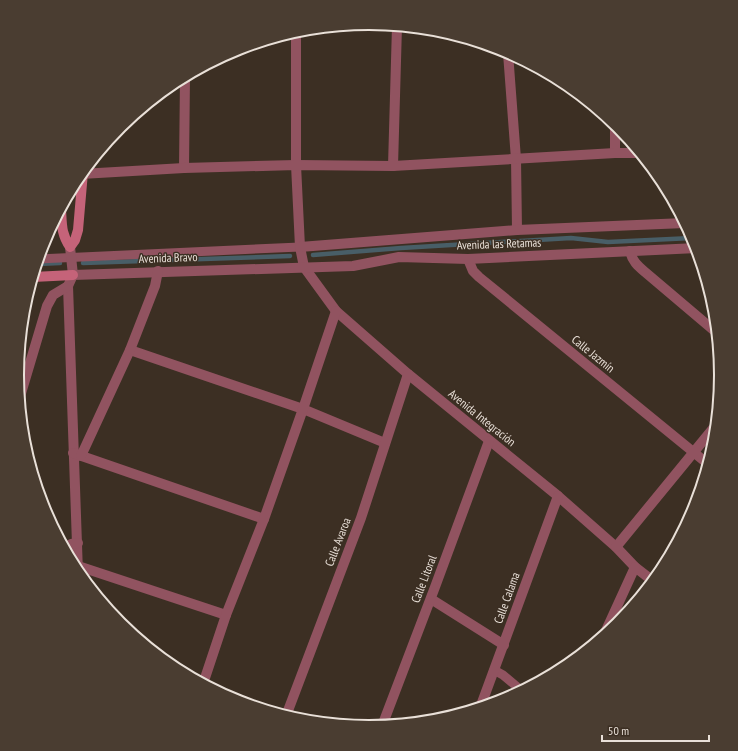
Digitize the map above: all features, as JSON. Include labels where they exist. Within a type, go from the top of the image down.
[{"type":"street","points":[[393,166],[397,31]]},
{"type":"street","points":[[296,38],[296,165],[300,247],[304,267]]},
{"type":"street","points":[[509,60],[516,159],[517,230]]},
{"type":"street","points":[[184,168],[185,84]]},
{"type":"street","points":[[615,134],[615,154]]},
{"type":"street","points":[[89,174],[184,168],[296,165],[393,166],[633,153]]},
{"type":"street","points":[[70,252],[78,230],[81,185]]},
{"type":"street","points":[[61,220],[62,232],[70,252],[72,274],[68,286],[77,454],[78,561]]},
{"type":"street","points":[[300,247],[517,230],[679,224]]},
{"type":"street","name":"Avenida las Retamas","points":[[304,267],[353,266],[399,257],[468,259],[690,248]]},
{"type":"street","points":[[630,251],[631,257],[645,272],[711,328]]},
{"type":"street","name":"Calle Jazmín","points":[[468,259],[473,271],[479,277],[703,460]]},
{"type":"street","name":"Avenida Bravo","points":[[39,277],[72,274],[304,267]]},
{"type":"street","name":"Avenida Integración","points":[[304,267],[336,311],[408,374],[558,496],[616,547],[635,567],[649,578]]},
{"type":"street","points":[[77,454],[130,350],[155,286],[158,271]]},
{"type":"street","points":[[24,382],[47,306],[54,296],[68,286]]},
{"type":"street","points":[[205,679],[226,615],[264,519],[336,311]]},
{"type":"street","points":[[130,350],[303,409],[385,443]]},
{"type":"street","name":"Calle Avaroa","points":[[288,711],[361,518],[408,374]]},
{"type":"street","points":[[616,547],[709,434]]},
{"type":"street","name":"Calle Litoral","points":[[384,720],[431,599],[489,441]]},
{"type":"street","points":[[77,454],[264,519]]},
{"type":"street","name":"Calle Calama","points":[[483,701],[558,496]]},
{"type":"street","points":[[69,546],[78,542]]},
{"type":"street","points":[[610,622],[635,567]]},
{"type":"street","points":[[85,571],[226,615]]},
{"type":"street","points":[[431,599],[504,646]]},
{"type":"lane","points":[[45,257],[70,252],[300,247]]},
{"type":"lane","points":[[494,670],[517,687]]},
{"type":"waterway","points":[[313,255],[571,238],[608,242],[686,238]]},
{"type":"waterway","points":[[83,263],[290,256]]},
{"type":"waterway","points":[[42,264],[60,263]]}]
